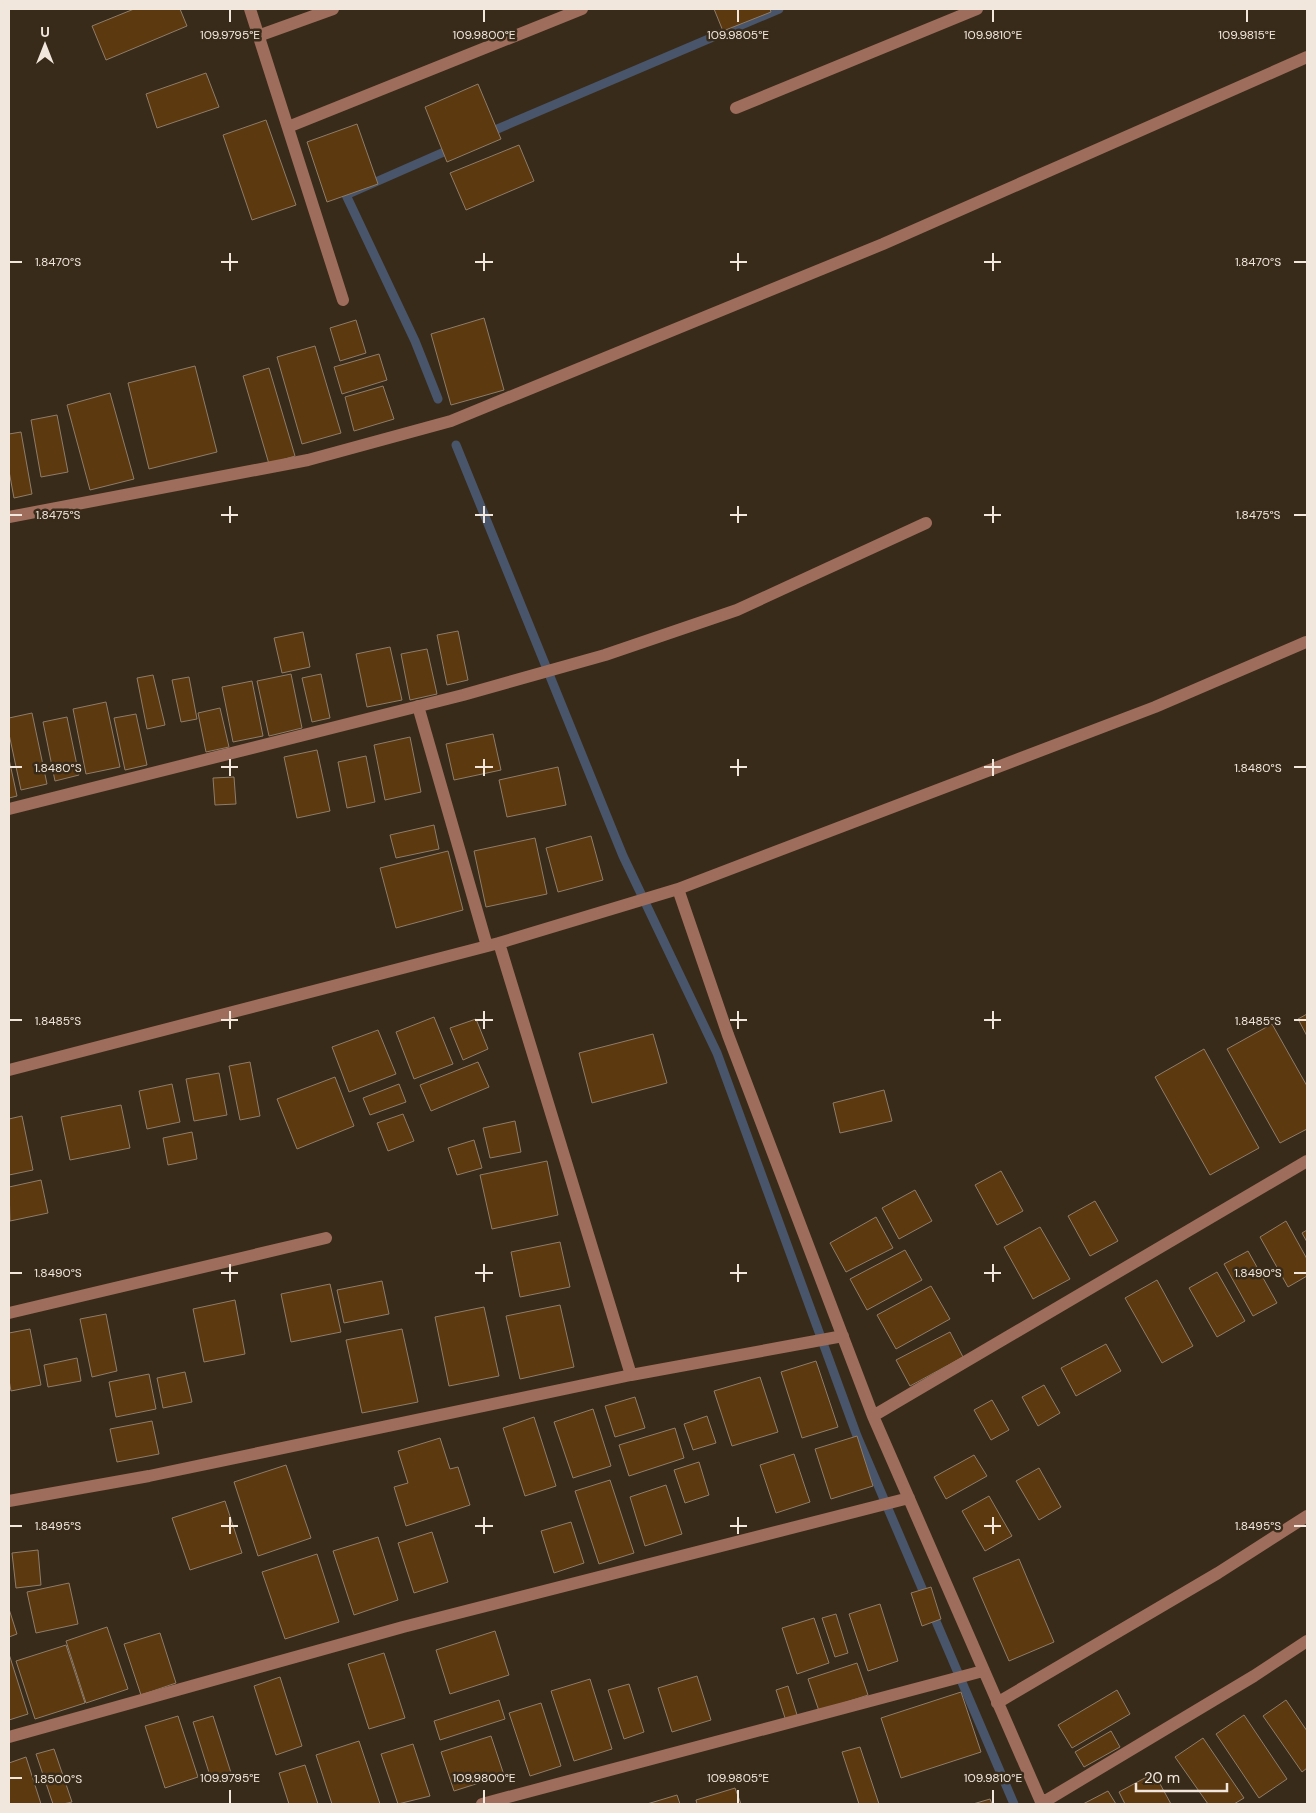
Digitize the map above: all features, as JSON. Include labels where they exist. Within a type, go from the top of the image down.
[{"type":"street","points":[[250,9],[343,300]]},
{"type":"street","points":[[258,36],[333,9]]},
{"type":"street","points":[[288,127],[582,9]]},
{"type":"street","points":[[736,108],[977,9]]},
{"type":"street","points":[[9,517],[308,460],[415,431],[475,412],[883,244],[1307,57]]},
{"type":"street","points":[[9,808],[418,706],[605,655],[737,610],[926,523]]},
{"type":"street","points":[[9,1070],[493,944],[678,889],[1155,707],[1306,642]]},
{"type":"street","points":[[418,706],[630,1375]]},
{"type":"street","points":[[678,889],[728,1035],[873,1416],[1042,1804],[1254,1676],[1307,1640]]},
{"type":"street","points":[[873,1416],[1307,1161]]},
{"type":"street","points":[[9,1314],[326,1238]]},
{"type":"street","points":[[9,1502],[149,1476],[630,1375],[843,1336]]},
{"type":"street","points":[[9,1738],[403,1627],[909,1498]]},
{"type":"street","points":[[997,1703],[1218,1573],[1307,1516]]},
{"type":"street","points":[[482,1804],[983,1671]]},
{"type":"building","points":[[134,9],[180,9],[187,26],[106,60],[92,26]]},
{"type":"building","points":[[714,9],[770,9],[771,12],[723,31]]},
{"type":"building","points":[[206,73],[219,107],[157,128],[146,94]]},
{"type":"building","points":[[478,84],[501,139],[447,162],[425,107]]},
{"type":"building","points":[[266,120],[296,205],[252,220],[223,135]]},
{"type":"building","points":[[357,124],[378,184],[327,202],[307,142]]},
{"type":"building","points":[[519,145],[534,181],[466,210],[450,173]]},
{"type":"building","points":[[484,318],[504,390],[451,405],[431,334]]},
{"type":"building","points":[[356,320],[366,353],[340,361],[330,328]]},
{"type":"building","points":[[315,346],[341,433],[302,444],[277,357]]},
{"type":"building","points":[[379,354],[387,380],[342,394],[334,367]]},
{"type":"building","points":[[195,366],[217,452],[149,469],[128,383]]},
{"type":"building","points":[[269,368],[295,456],[269,464],[243,376]]},
{"type":"building","points":[[383,386],[394,419],[354,431],[345,397]]},
{"type":"building","points":[[110,393],[134,479],[90,490],[67,405]]},
{"type":"building","points":[[57,415],[68,472],[41,477],[31,420]]},
{"type":"building","points":[[21,432],[32,494],[14,498],[9,471],[9,434]]},
{"type":"building","points":[[458,631],[468,680],[447,685],[437,635]]},
{"type":"building","points":[[303,632],[310,667],[282,673],[274,638]]},
{"type":"building","points":[[390,647],[402,700],[367,707],[356,654]]},
{"type":"building","points":[[427,649],[437,694],[410,700],[401,654]]},
{"type":"building","points":[[291,674],[302,728],[269,736],[257,681]]},
{"type":"building","points":[[321,674],[330,718],[312,722],[302,678]]},
{"type":"building","points":[[153,675],[165,725],[147,729],[137,678]]},
{"type":"building","points":[[189,677],[197,719],[181,722],[172,680]]},
{"type":"building","points":[[252,681],[263,736],[233,742],[222,687]]},
{"type":"building","points":[[106,702],[120,767],[86,774],[73,709]]},
{"type":"building","points":[[220,708],[229,747],[206,752],[198,713]]},
{"type":"building","points":[[32,713],[47,784],[21,790],[9,734],[9,718]]},
{"type":"building","points":[[136,714],[147,765],[125,770],[114,718]]},
{"type":"building","points":[[67,717],[79,775],[55,781],[43,722]]},
{"type":"building","points":[[493,734],[501,770],[454,780],[446,744]]},
{"type":"building","points":[[410,737],[421,792],[385,800],[374,745]]},
{"type":"building","points":[[317,750],[330,811],[297,818],[284,757]]},
{"type":"building","points":[[366,756],[375,802],[347,808],[338,762]]},
{"type":"building","points":[[9,759],[17,796],[9,798]]},
{"type":"building","points":[[558,767],[566,805],[507,817],[499,780]]},
{"type":"building","points":[[234,777],[236,804],[215,805],[213,778]]},
{"type":"building","points":[[434,825],[439,849],[396,858],[390,835]]},
{"type":"building","points":[[591,836],[603,880],[558,892],[546,848]]},
{"type":"building","points":[[535,838],[547,894],[486,907],[474,851]]},
{"type":"building","points":[[448,851],[463,910],[396,928],[380,868]]},
{"type":"building","points":[[1307,1014],[1307,1036],[1298,1019]]},
{"type":"building","points":[[434,1017],[453,1064],[414,1079],[396,1032]]},
{"type":"building","points":[[476,1019],[488,1049],[463,1060],[450,1028]]},
{"type":"building","points":[[1272,1024],[1307,1086],[1307,1129],[1280,1143],[1227,1049]]},
{"type":"building","points":[[378,1030],[396,1074],[349,1092],[332,1047]]},
{"type":"building","points":[[653,1034],[667,1083],[592,1103],[579,1053]]},
{"type":"building","points":[[1204,1049],[1259,1148],[1210,1175],[1155,1077]]},
{"type":"building","points":[[250,1062],[260,1116],[240,1120],[229,1066]]},
{"type":"building","points":[[478,1062],[489,1087],[431,1111],[420,1085]]},
{"type":"building","points":[[219,1073],[227,1115],[194,1121],[186,1079]]},
{"type":"building","points":[[335,1077],[354,1126],[297,1149],[277,1099]]},
{"type":"building","points":[[172,1084],[180,1122],[147,1129],[139,1091]]},
{"type":"building","points":[[399,1084],[406,1102],[370,1115],[363,1098]]},
{"type":"building","points":[[884,1090],[892,1121],[840,1133],[833,1103]]},
{"type":"building","points":[[121,1105],[130,1148],[70,1160],[61,1117]]},
{"type":"building","points":[[403,1114],[414,1141],[388,1151],[377,1123]]},
{"type":"building","points":[[22,1116],[33,1170],[9,1175],[9,1119]]},
{"type":"building","points":[[515,1121],[521,1152],[490,1158],[483,1128]]},
{"type":"building","points":[[192,1132],[197,1159],[168,1165],[163,1138]]},
{"type":"building","points":[[474,1140],[482,1168],[457,1175],[448,1148]]},
{"type":"building","points":[[547,1161],[558,1215],[492,1229],[480,1175]]},
{"type":"building","points":[[1001,1171],[1023,1211],[997,1225],[975,1185]]},
{"type":"building","points":[[41,1180],[48,1213],[10,1221],[9,1187]]},
{"type":"building","points":[[915,1190],[932,1221],[899,1239],[882,1208]]},
{"type":"building","points":[[1095,1201],[1118,1241],[1090,1256],[1068,1216]]},
{"type":"building","points":[[876,1217],[893,1248],[846,1272],[830,1243]]},
{"type":"building","points":[[1286,1221],[1307,1259],[1307,1276],[1288,1287],[1260,1237]]},
{"type":"building","points":[[1040,1227],[1070,1279],[1033,1299],[1004,1247]]},
{"type":"building","points":[[1307,1230],[1307,1242],[1302,1233]]},
{"type":"building","points":[[560,1242],[570,1287],[520,1297],[511,1252]]},
{"type":"building","points":[[905,1250],[922,1280],[867,1310],[850,1279]]},
{"type":"building","points":[[1248,1251],[1277,1303],[1253,1316],[1224,1264]]},
{"type":"building","points":[[1217,1272],[1245,1321],[1217,1337],[1189,1288]]},
{"type":"building","points":[[1157,1280],[1193,1346],[1162,1363],[1125,1298]]},
{"type":"building","points":[[382,1281],[389,1314],[344,1323],[337,1290]]},
{"type":"building","points":[[330,1284],[341,1332],[291,1342],[281,1294]]},
{"type":"building","points":[[931,1286],[950,1319],[896,1349],[877,1315]]},
{"type":"building","points":[[235,1300],[245,1354],[204,1362],[193,1309]]},
{"type":"building","points":[[560,1305],[574,1367],[520,1379],[506,1316]]},
{"type":"building","points":[[484,1307],[499,1376],[449,1386],[435,1317]]},
{"type":"building","points":[[106,1314],[117,1371],[92,1377],[80,1319]]},
{"type":"building","points":[[30,1329],[41,1385],[11,1391],[9,1380],[9,1333]]},
{"type":"building","points":[[402,1329],[418,1402],[362,1413],[346,1340]]},
{"type":"building","points":[[950,1332],[963,1357],[910,1386],[896,1360]]},
{"type":"building","points":[[1106,1344],[1121,1371],[1076,1396],[1061,1368]]},
{"type":"building","points":[[77,1358],[81,1381],[48,1387],[44,1365]]},
{"type":"building","points":[[816,1361],[838,1427],[802,1438],[781,1372]]},
{"type":"building","points":[[185,1372],[192,1402],[163,1408],[157,1378]]},
{"type":"building","points":[[149,1374],[156,1409],[116,1417],[109,1382]]},
{"type":"building","points":[[760,1377],[778,1432],[732,1446],[714,1391]]},
{"type":"building","points":[[1044,1385],[1060,1413],[1038,1426],[1022,1397]]},
{"type":"building","points":[[635,1397],[645,1428],[615,1437],[605,1406]]},
{"type":"building","points":[[992,1400],[1009,1430],[991,1440],[974,1410]]},
{"type":"building","points":[[593,1409],[611,1466],[573,1478],[554,1422]]},
{"type":"building","points":[[707,1416],[716,1443],[693,1450],[684,1424]]},
{"type":"building","points":[[534,1417],[556,1486],[525,1496],[503,1428]]},
{"type":"building","points":[[152,1421],[159,1454],[117,1462],[110,1429]]},
{"type":"building","points":[[675,1428],[684,1458],[629,1476],[619,1445]]},
{"type":"building","points":[[857,1436],[873,1486],[831,1499],[815,1449]]},
{"type":"building","points":[[440,1438],[450,1469],[458,1467],[470,1505],[406,1526],[394,1487],[408,1483],[398,1451]]},
{"type":"building","points":[[794,1454],[810,1502],[776,1513],[760,1465]]},
{"type":"building","points":[[974,1455],[987,1476],[946,1499],[934,1477]]},
{"type":"building","points":[[699,1462],[709,1495],[685,1503],[674,1470]]},
{"type":"building","points":[[286,1465],[311,1538],[258,1556],[234,1482]]},
{"type":"building","points":[[1039,1468],[1061,1507],[1039,1520],[1016,1481]]},
{"type":"building","points":[[610,1480],[634,1553],[599,1564],[575,1491]]},
{"type":"building","points":[[666,1485],[682,1534],[645,1546],[630,1497]]},
{"type":"building","points":[[989,1496],[1012,1536],[985,1551],[962,1511]]},
{"type":"building","points":[[225,1501],[242,1553],[190,1570],[172,1518]]},
{"type":"building","points":[[571,1522],[584,1563],[554,1573],[541,1531]]},
{"type":"building","points":[[432,1532],[448,1582],[414,1593],[398,1543]]},
{"type":"building","points":[[378,1537],[398,1600],[354,1615],[333,1551]]},
{"type":"building","points":[[38,1550],[41,1585],[16,1588],[12,1553]]},
{"type":"building","points":[[317,1554],[339,1622],[285,1639],[262,1572]]},
{"type":"building","points":[[1019,1559],[1054,1642],[1009,1661],[973,1578]]},
{"type":"building","points":[[69,1583],[78,1624],[36,1633],[27,1592]]},
{"type":"building","points":[[931,1587],[941,1619],[922,1626],[911,1593]]},
{"type":"building","points":[[880,1604],[898,1661],[868,1671],[849,1614]]},
{"type":"building","points":[[9,1609],[17,1634],[9,1637]]},
{"type":"building","points":[[836,1614],[848,1653],[835,1657],[822,1618]]},
{"type":"building","points":[[814,1618],[829,1663],[797,1674],[782,1628]]},
{"type":"building","points":[[107,1627],[128,1689],[86,1703],[66,1641]]},
{"type":"building","points":[[495,1631],[509,1675],[450,1694],[436,1650]]},
{"type":"building","points":[[160,1633],[176,1683],[141,1695],[124,1644]]},
{"type":"building","points":[[66,1645],[85,1703],[35,1719],[16,1661]]},
{"type":"building","points":[[384,1653],[405,1718],[369,1729],[348,1664]]},
{"type":"building","points":[[9,1654],[28,1714],[9,1720]]},
{"type":"building","points":[[857,1663],[868,1695],[819,1711],[808,1679]]},
{"type":"building","points":[[697,1676],[711,1720],[672,1732],[658,1688]]},
{"type":"building","points":[[280,1677],[302,1746],[276,1755],[254,1686]]},
{"type":"building","points":[[590,1679],[612,1749],[574,1761],[551,1691]]},
{"type":"building","points":[[629,1684],[644,1732],[624,1739],[608,1690]]},
{"type":"building","points":[[788,1686],[798,1718],[786,1721],[776,1690]]},
{"type":"building","points":[[1117,1690],[1130,1714],[1072,1748],[1058,1725]]},
{"type":"building","points":[[961,1692],[981,1752],[901,1778],[881,1718]]},
{"type":"building","points":[[499,1700],[505,1719],[440,1740],[434,1721]]},
{"type":"building","points":[[1286,1700],[1307,1731],[1307,1768],[1302,1772],[1263,1716]]},
{"type":"building","points":[[541,1703],[561,1766],[530,1776],[509,1713]]},
{"type":"building","points":[[1244,1715],[1287,1779],[1259,1798],[1216,1734]]},
{"type":"building","points":[[178,1716],[198,1777],[165,1788],[145,1726]]},
{"type":"building","points":[[213,1716],[232,1776],[212,1782],[193,1722]]},
{"type":"building","points":[[1111,1731],[1120,1747],[1084,1767],[1075,1752]]},
{"type":"building","points":[[491,1736],[504,1775],[454,1791],[441,1752]]},
{"type":"building","points":[[1203,1738],[1244,1798],[1234,1804],[1208,1804],[1175,1757]]},
{"type":"building","points":[[359,1741],[380,1804],[332,1804],[316,1755]]},
{"type":"building","points":[[413,1744],[430,1796],[398,1804],[381,1754]]},
{"type":"building","points":[[860,1747],[879,1804],[859,1804],[842,1752]]},
{"type":"building","points":[[54,1749],[72,1802],[53,1804],[36,1754]]},
{"type":"building","points":[[26,1757],[41,1804],[9,1804],[9,1763]]},
{"type":"building","points":[[305,1765],[318,1804],[289,1804],[279,1773]]},
{"type":"building","points":[[1154,1773],[1171,1804],[1125,1804],[1119,1792]]},
{"type":"building","points":[[735,1788],[741,1804],[697,1804],[696,1800]]},
{"type":"building","points":[[1108,1791],[1116,1804],[1083,1804]]},
{"type":"building","points":[[677,1795],[680,1804],[647,1804]]},
{"type":"building","points":[[990,1799],[992,1804],[973,1804]]},
{"type":"waterway","points":[[488,133],[779,9]]},
{"type":"waterway","points":[[438,399],[415,341],[346,195],[453,148]]},
{"type":"waterway","points":[[456,445],[623,856],[717,1053],[857,1436],[927,1600]]},
{"type":"waterway","points":[[932,1612],[1014,1804]]}]
